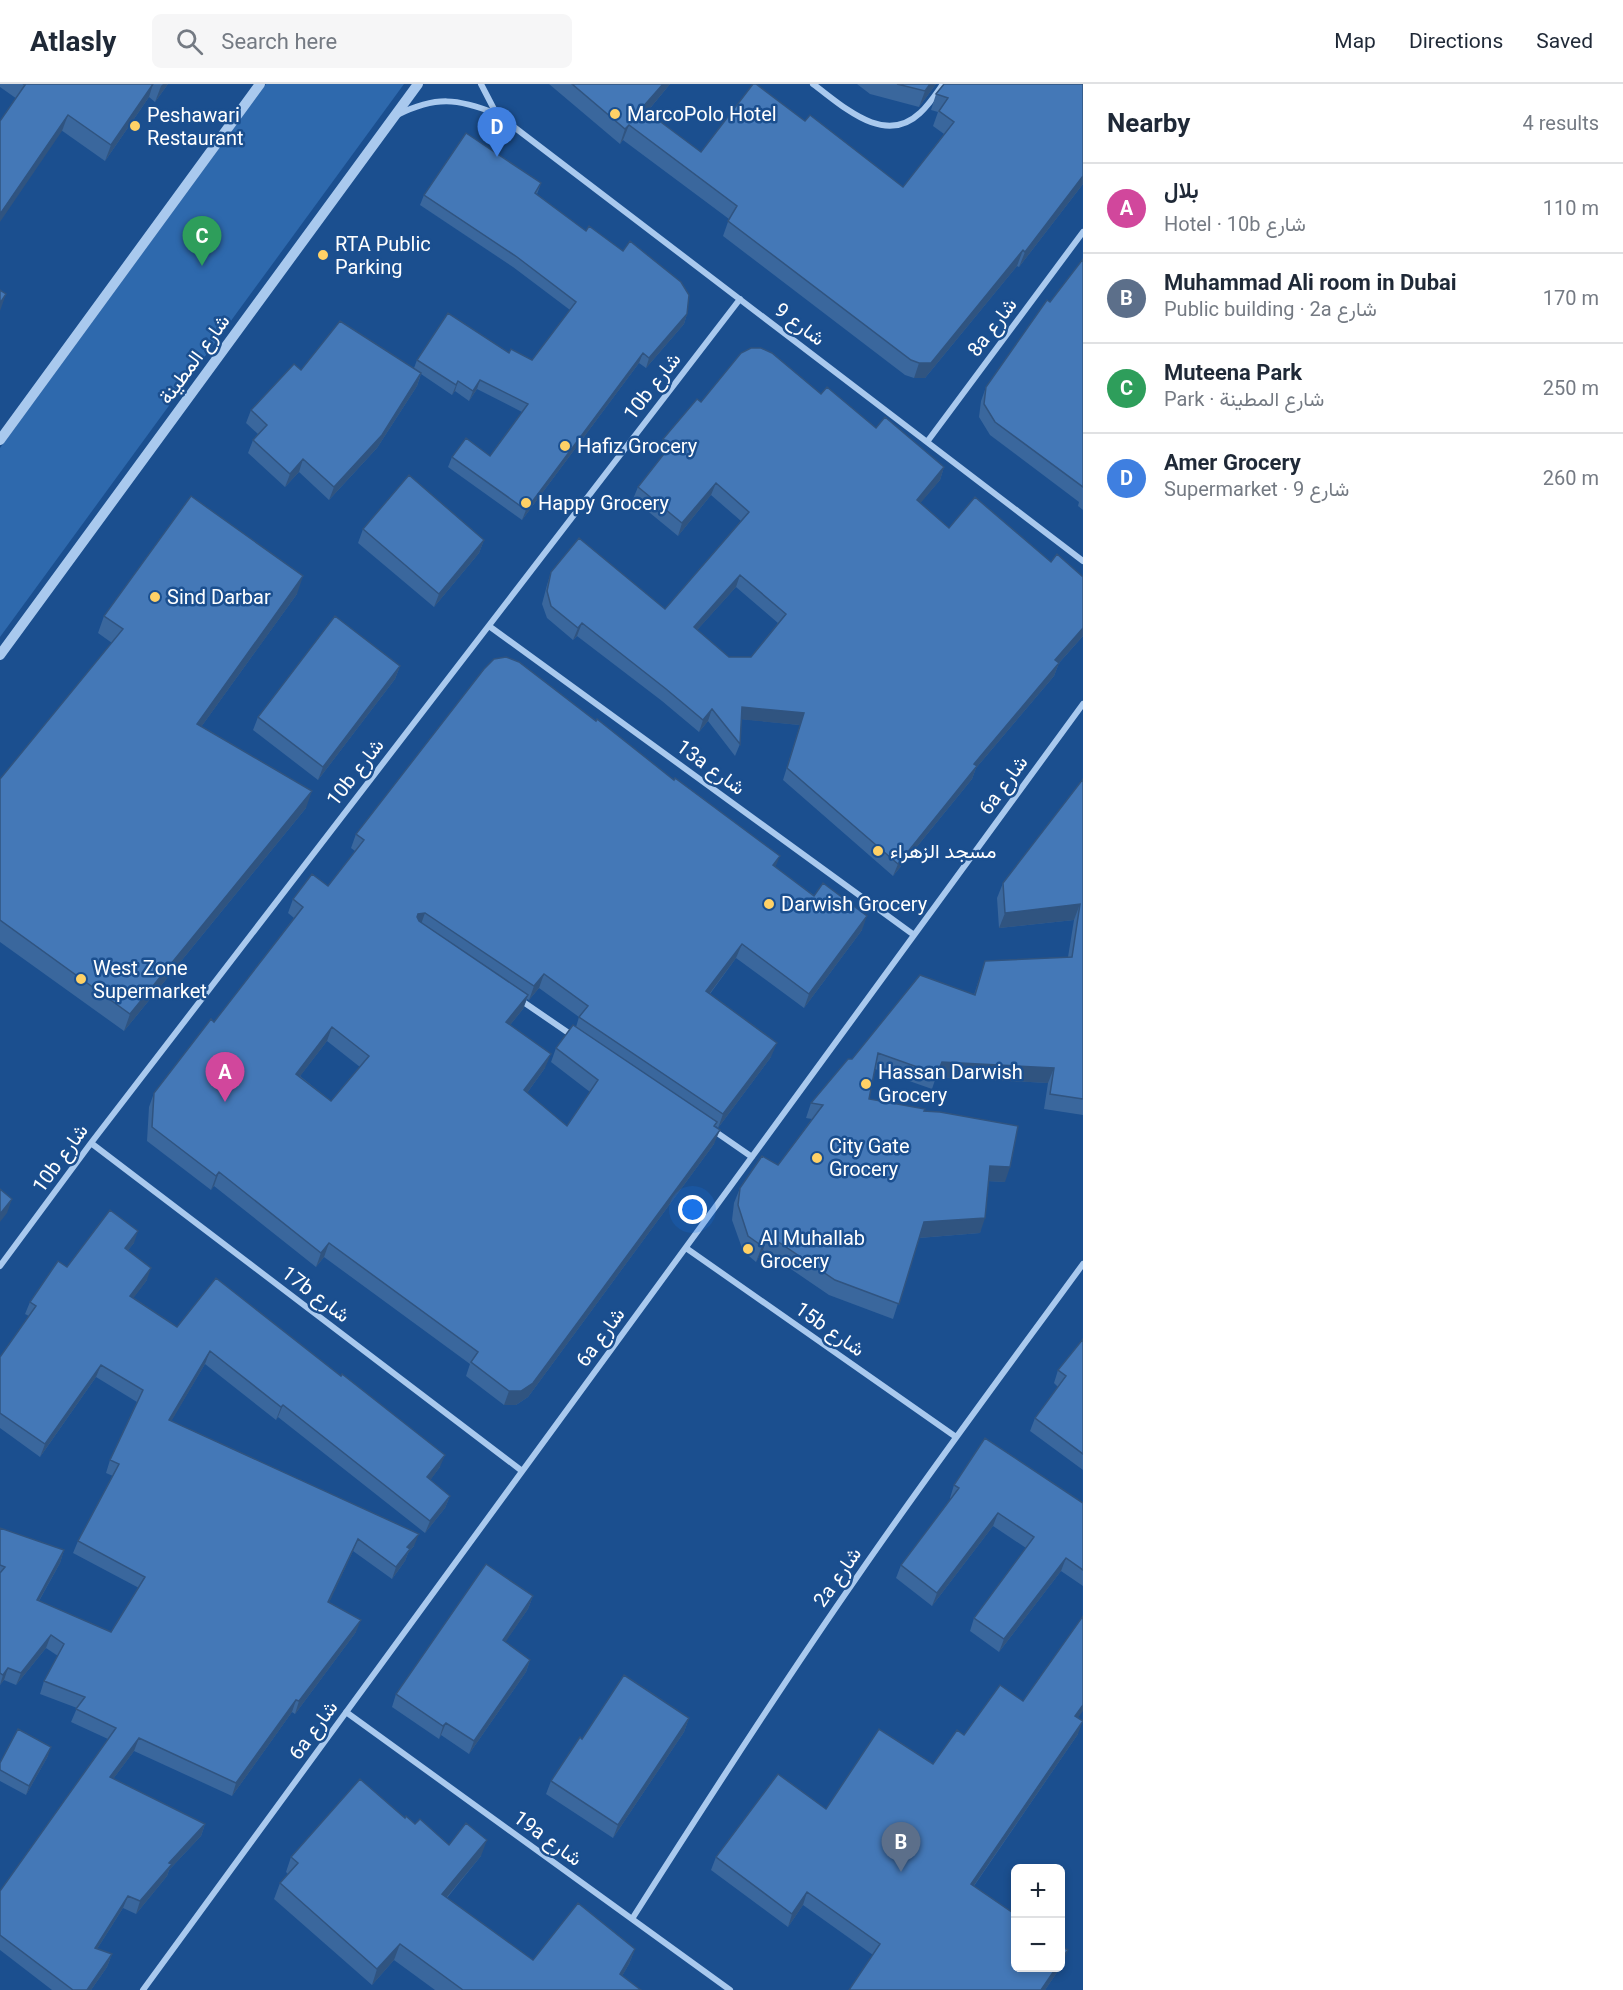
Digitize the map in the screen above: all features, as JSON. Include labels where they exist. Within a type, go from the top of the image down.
[{"type":"street","points":[[0,440],[260,84]]},
{"type":"street","name":"شارع المطينة","points":[[0,655],[418,84]]},
{"type":"street","name":"شارع 9","points":[[481,84],[497,114]]},
{"type":"street","points":[[813,84],[859,117],[873,124],[889,126],[904,123],[918,115],[943,84]]},
{"type":"street","name":"شارع 9","points":[[393,117],[417,105],[444,100],[471,104],[497,114],[1083,561]]},
{"type":"street","name":"8a شارع","points":[[927,442],[1083,232]]},
{"type":"street","name":"10b شارع","points":[[0,1266],[91,1143],[740,299]]},
{"type":"street","name":"13a شارع","points":[[489,626],[914,934]]},
{"type":"street","name":"6a شارع","points":[[143,1990],[1083,704]]},
{"type":"street","points":[[516,998],[575,1037]]},
{"type":"street","points":[[703,1124],[752,1157]]},
{"type":"street","name":"17b شارع","points":[[91,1143],[522,1472]]},
{"type":"street","name":"15b شارع","points":[[686,1248],[956,1437]]},
{"type":"street","name":"2a شارع","points":[[632,1919],[779,1691],[956,1437],[1083,1264]]},
{"type":"street","name":"19a شارع","points":[[346,1712],[730,1990]]},
{"type":"shaded area","points":[[266,84],[404,84],[0,637],[0,448]]},
{"type":"building","points":[[23,84],[153,84],[111,145],[68,115],[0,214],[0,121],[25,85]]},
{"type":"building","points":[[572,84],[663,84],[642,108],[701,152],[753,84],[756,84],[805,121],[810,115],[903,187],[954,122],[939,111],[948,98],[936,94],[944,84],[1083,84],[1083,176],[1025,252],[1023,250],[931,363],[919,363],[911,360],[728,221],[737,206],[629,125],[625,129]]},
{"type":"building","points":[[897,84],[930,84],[925,91]]},
{"type":"building","points":[[466,133],[541,183],[535,193],[586,231],[589,226],[623,251],[630,241],[681,282],[689,295],[687,314],[649,358],[643,353],[526,510],[452,457],[466,438],[490,456],[528,404],[480,380],[473,391],[458,381],[456,385],[417,360],[448,313],[509,353],[511,349],[532,360],[576,302],[517,257],[424,195]]},
{"type":"building","points":[[1083,259],[1083,487],[995,422],[984,404],[986,387],[1047,300],[1050,302]]},
{"type":"building","points":[[0,290],[6,294],[0,303]]},
{"type":"building","points":[[340,321],[421,373],[382,435],[334,487],[303,459],[290,474],[253,440],[267,425],[251,410],[294,364],[301,370]]},
{"type":"building","points":[[751,348],[761,348],[772,353],[821,394],[827,387],[876,428],[885,417],[944,467],[917,500],[949,528],[975,497],[1051,562],[1057,554],[1083,577],[1083,628],[1055,660],[1059,663],[974,764],[977,766],[898,864],[787,768],[804,713],[742,707],[740,744],[712,709],[703,720],[582,623],[578,628],[551,606],[547,591],[551,572],[579,538],[665,609],[749,512],[716,483],[682,523],[638,487],[671,445],[663,439],[697,399],[701,402],[741,353]],"holes":[[[740,575],[786,614],[751,657],[729,657],[694,627]]]},
{"type":"building","points":[[409,475],[484,540],[439,594],[363,529]]},
{"type":"building","points":[[191,496],[303,576],[197,724],[312,791],[130,1014],[0,920],[0,779],[123,629],[104,616]]},
{"type":"building","points":[[335,616],[400,666],[323,767],[258,717]]},
{"type":"building","points":[[506,657],[519,662],[596,721],[597,719],[674,780],[675,778],[780,856],[773,865],[814,896],[823,883],[867,916],[809,994],[742,944],[706,991],[777,1043],[723,1114],[579,1017],[588,1006],[544,974],[534,986],[425,913],[418,914],[419,921],[528,995],[506,1022],[551,1054],[524,1090],[567,1126],[598,1080],[556,1048],[573,1025],[717,1122],[714,1126],[720,1130],[533,1383],[521,1391],[509,1391],[471,1362],[478,1352],[329,1243],[321,1253],[219,1172],[216,1176],[152,1127],[154,1093],[211,1019],[214,1022],[303,907],[293,899],[312,874],[328,886],[364,840],[356,834],[494,659]],"holes":[[[332,1027],[369,1056],[331,1101],[296,1074]]]},
{"type":"building","points":[[1083,779],[1083,1099],[1050,1094],[1054,1068],[942,1062],[937,1074],[878,1053],[869,1099],[925,1109],[924,1111],[1018,1126],[1010,1167],[990,1166],[985,1218],[924,1222],[899,1304],[835,1280],[768,1235],[762,1246],[748,1236],[738,1205],[740,1188],[762,1156],[778,1165],[823,1105],[811,1103],[848,1059],[852,1059],[920,975],[975,995],[985,961],[1072,957],[1080,904],[1005,913],[1003,883]]},
{"type":"building","points":[[0,1189],[12,1199],[0,1214]]},
{"type":"building","points":[[110,1210],[138,1231],[125,1248],[151,1268],[130,1296],[177,1327],[216,1278],[445,1455],[427,1477],[450,1496],[430,1521],[283,1405],[281,1407],[210,1351],[169,1420],[419,1534],[407,1547],[410,1549],[396,1567],[358,1539],[328,1602],[361,1620],[299,1701],[296,1700],[236,1783],[139,1738],[110,1777],[205,1824],[169,1863],[172,1864],[140,1901],[128,1896],[95,1948],[112,1954],[87,1990],[73,1990],[0,1935],[0,1891],[116,1728],[76,1709],[85,1697],[44,1681],[64,1644],[51,1635],[21,1673],[8,1668],[3,1675],[0,1673],[0,1573],[5,1567],[0,1565],[0,1528],[64,1550],[37,1600],[111,1632],[145,1577],[78,1541],[119,1464],[110,1460],[143,1390],[101,1365],[45,1444],[0,1413],[0,1357],[36,1306],[30,1302],[58,1261],[67,1267]]},
{"type":"building","points":[[1083,1339],[1083,1454],[1035,1418],[1066,1376],[1058,1370]]},
{"type":"building","points":[[985,1438],[1083,1503],[1083,1570],[1066,1558],[1004,1639],[974,1618],[1034,1537],[998,1513],[937,1593],[901,1565],[959,1488],[954,1485]]},
{"type":"building","points":[[486,1564],[533,1596],[503,1640],[530,1660],[474,1741],[446,1723],[443,1726],[396,1694]]},
{"type":"building","points":[[1083,1616],[1083,1705],[1075,1716],[1083,1721],[971,1884],[1011,1912],[1011,1972],[1053,1972],[1041,1990],[849,1990],[880,1944],[807,1892],[792,1914],[716,1857],[778,1774],[826,1809],[879,1729],[933,1764],[957,1730],[964,1735],[1000,1685],[1023,1701]]},
{"type":"building","points":[[624,1675],[689,1718],[618,1825],[551,1781]]},
{"type":"building","points":[[18,1729],[51,1747],[29,1786],[0,1770],[0,1763]]},
{"type":"building","points":[[360,1779],[405,1818],[406,1816],[415,1824],[420,1819],[449,1845],[466,1823],[487,1840],[442,1894],[533,1960],[578,1903],[635,1949],[620,1974],[641,1990],[463,1990],[400,1944],[377,1969],[280,1883],[298,1863],[291,1857]]},
{"type":"place","name":"MarcoPolo Hotel","points":[[615,114]]},
{"type":"place","name":"Peshawari Restaurant","points":[[135,126]]},
{"type":"place","name":"Amer Grocery","points":[[497,157]]},
{"type":"place","name":"RTA Public Parking","points":[[323,255]]},
{"type":"place","name":"Muteena Park","points":[[202,266]]},
{"type":"place","name":"Hafiz Grocery","points":[[565,446]]},
{"type":"place","name":"Happy Grocery","points":[[526,503]]},
{"type":"place","name":"Sind Darbar","points":[[155,597]]},
{"type":"place","name":"مسجد الزهراء","points":[[878,851]]},
{"type":"place","name":"Darwish Grocery","points":[[769,904]]},
{"type":"place","name":"West Zone Supermarket","points":[[81,979]]},
{"type":"place","name":"Hassan Darwish Grocery","points":[[866,1084]]},
{"type":"place","name":"بلال","points":[[225,1102]]},
{"type":"place","name":"City Gate Grocery","points":[[817,1158]]},
{"type":"place","name":"Al Muhallab Grocery","points":[[748,1249]]},
{"type":"place","name":"Muhammad Ali room in Dubai","points":[[901,1872]]}]
